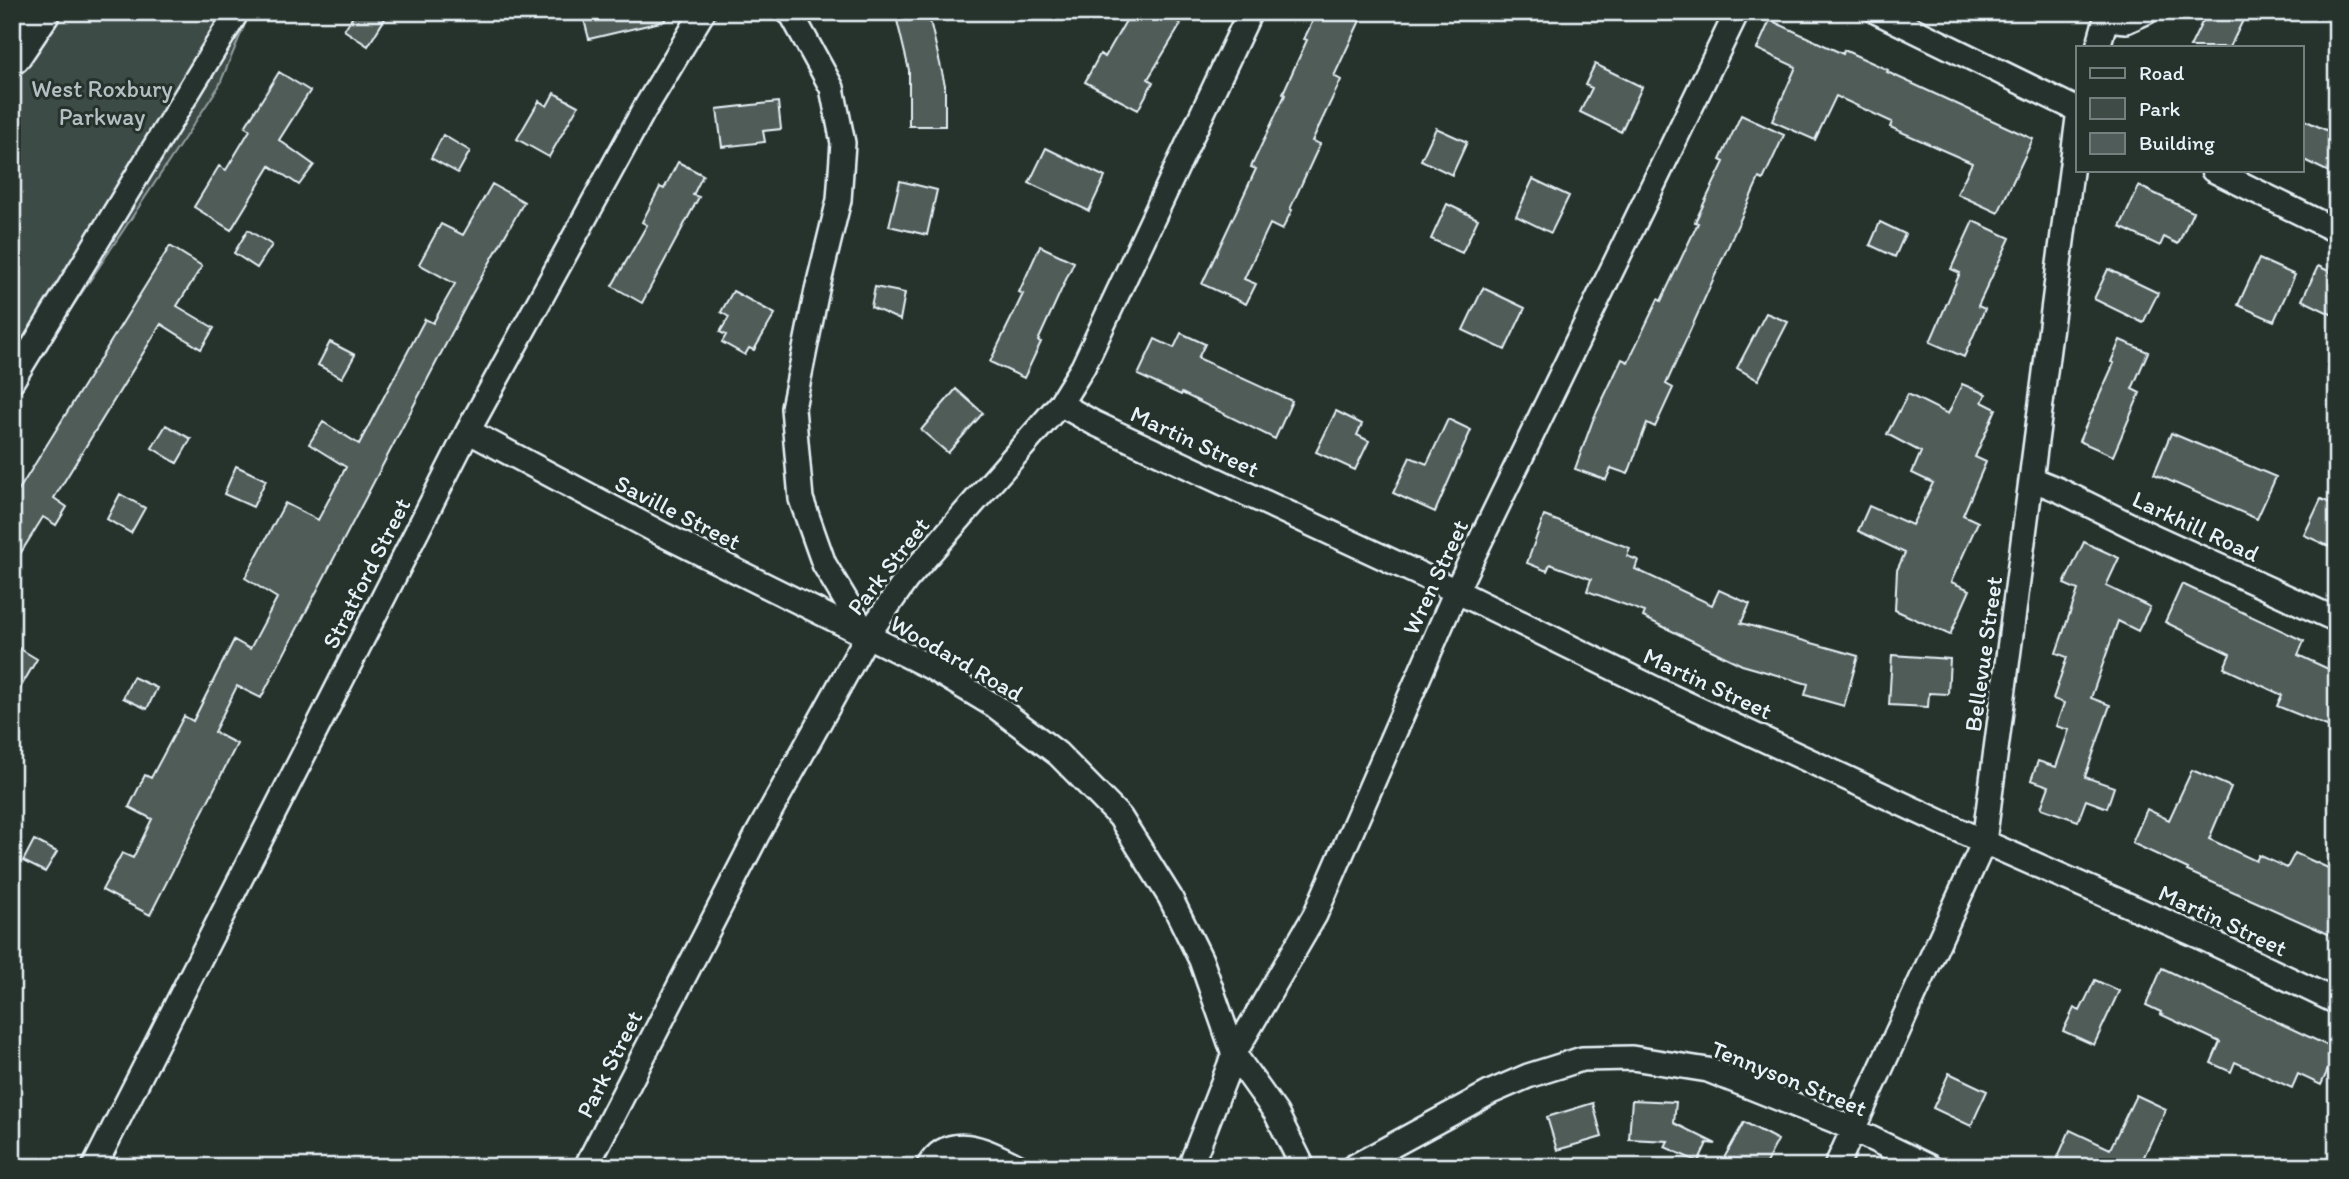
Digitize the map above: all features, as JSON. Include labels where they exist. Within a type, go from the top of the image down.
[{"type":"main road","points":[[12,55],[41,12]]},
{"type":"street","points":[[12,381],[237,12]]},
{"type":"street","name":"Stratford Street","points":[[94,1167],[468,431],[644,110],[703,12]]},
{"type":"street","name":"Woodard Road","points":[[788,12],[832,88],[843,143],[839,200],[793,408],[801,499],[824,564],[867,636],[930,667],[995,706],[1058,754],[1120,817],[1170,897],[1201,960],[1234,1054],[1276,1113],[1303,1167]]},
{"type":"street","name":"Park Street","points":[[586,1167],[757,835],[867,636],[906,580],[1060,404],[1083,367],[1250,12]]},
{"type":"street","name":"Wren Street","points":[[1190,1167],[1234,1054],[1315,915],[1456,591],[1737,12]]},
{"type":"street","points":[[1877,12],[2076,109]]},
{"type":"street","points":[[2098,46],[2104,16],[2126,21],[2146,12]]},
{"type":"street","name":"Bellevue Street","points":[[1836,1167],[1984,842],[2076,132]]},
{"type":"street","points":[[2217,172],[2337,231]]},
{"type":"street","name":"Martin Street","points":[[1060,404],[1094,423],[1456,591],[1666,694],[1984,842],[2201,937],[2337,1002]]},
{"type":"street","name":"Saville Street","points":[[468,431],[662,534],[867,636]]},
{"type":"street","name":"Larkhill Road","points":[[2032,479],[2337,620]]},
{"type":"street","name":"Tennyson Street","points":[[1353,1167],[1491,1092],[1528,1076],[1582,1059],[1632,1058],[1708,1070],[1854,1130],[1930,1167]]},
{"type":"street","points":[[928,1167],[935,1154],[950,1147],[968,1146],[1019,1167]]},
{"type":"green space","name":"West Roxbury Parkway","points":[[12,12],[250,12],[219,86],[12,398]]},
{"type":"building","points":[[356,12],[389,12],[368,46],[344,30]]},
{"type":"building","points":[[582,12],[664,12],[665,21],[589,39]]},
{"type":"building","points":[[895,12],[928,12],[945,85],[945,126],[909,126],[909,70]]},
{"type":"building","points":[[1131,12],[1161,12],[1181,24],[1148,79],[1153,82],[1138,110],[1085,82],[1100,54],[1105,57]]},
{"type":"building","points":[[1317,12],[1364,12],[1334,76],[1341,80],[1312,141],[1320,144],[1290,209],[1292,210],[1282,230],[1270,224],[1244,279],[1256,284],[1246,304],[1202,284],[1256,169],[1251,167],[1285,95],[1283,93]]},
{"type":"building","points":[[2207,12],[2247,12],[2230,46],[2190,46]]},
{"type":"building","points":[[1770,20],[1843,54],[1844,50],[2033,139],[1998,213],[1957,194],[1972,163],[1890,127],[1892,122],[1836,96],[1815,140],[1772,121],[1796,67],[1757,49]]},
{"type":"building","points":[[1595,64],[1642,87],[1621,132],[1580,112],[1592,88],[1585,85]]},
{"type":"building","points":[[279,72],[310,91],[279,140],[314,165],[299,185],[270,166],[231,230],[194,207],[219,166],[226,170],[250,130],[245,127]]},
{"type":"building","points":[[554,93],[578,106],[549,157],[517,139],[539,101],[547,106]]},
{"type":"building","points":[[778,102],[781,129],[763,131],[765,142],[722,147],[717,109]]},
{"type":"building","points":[[1741,115],[1784,135],[1763,180],[1759,178],[1666,384],[1673,388],[1655,427],[1647,423],[1628,474],[1611,468],[1606,480],[1575,469],[1593,420],[1622,359],[1628,362],[1698,223],[1695,222],[1724,162],[1720,160]]},
{"type":"building","points":[[2304,120],[2337,135],[2337,176],[2304,160]]},
{"type":"building","points":[[1436,128],[1467,142],[1452,175],[1421,160]]},
{"type":"building","points":[[443,135],[470,151],[458,173],[431,158]]},
{"type":"building","points":[[1046,148],[1105,177],[1089,211],[1029,183]]},
{"type":"building","points":[[678,162],[703,175],[693,195],[699,197],[642,303],[612,286],[647,225],[642,222],[660,187],[664,189]]},
{"type":"building","points":[[1533,179],[1569,196],[1551,233],[1516,216]]},
{"type":"building","points":[[900,181],[937,190],[927,235],[889,226]]},
{"type":"building","points":[[492,184],[524,202],[472,294],[261,698],[237,686],[214,732],[237,744],[150,915],[102,890],[122,853],[133,858],[152,819],[129,807],[145,775],[151,778],[184,716],[193,721],[234,640],[250,649],[277,598],[245,578],[285,503],[318,520],[346,467],[309,444],[323,422],[359,444],[425,319],[433,323],[455,284],[419,264],[441,224],[463,235]]},
{"type":"building","points":[[2139,186],[2193,212],[2178,244],[2164,237],[2160,246],[2120,227]]},
{"type":"building","points":[[1447,204],[1478,219],[1462,253],[1431,239]]},
{"type":"building","points":[[1973,221],[2010,238],[1978,306],[1985,309],[1964,357],[1930,342],[1960,273],[1951,269]]},
{"type":"building","points":[[1880,222],[1905,234],[1895,257],[1870,245]]},
{"type":"building","points":[[248,230],[272,245],[257,268],[234,253]]},
{"type":"building","points":[[170,246],[202,266],[177,306],[214,328],[201,349],[161,324],[54,498],[67,507],[56,525],[43,517],[12,567],[12,501]]},
{"type":"building","points":[[1040,246],[1074,262],[1024,378],[990,362],[1023,294],[1019,292]]},
{"type":"building","points":[[2259,259],[2295,275],[2274,321],[2238,305]]},
{"type":"building","points":[[2318,266],[2337,275],[2337,317],[2302,300]]},
{"type":"building","points":[[2108,269],[2158,293],[2143,323],[2094,299]]},
{"type":"building","points":[[875,287],[905,293],[900,320],[871,307]]},
{"type":"building","points":[[1483,288],[1525,308],[1505,350],[1463,330]]},
{"type":"building","points":[[733,291],[775,314],[754,350],[749,348],[745,355],[722,342],[726,335],[720,332],[729,317],[721,312]]},
{"type":"building","points":[[1766,313],[1788,322],[1758,380],[1737,368]]},
{"type":"building","points":[[1181,333],[1205,344],[1198,358],[1292,401],[1275,439],[1182,393],[1181,395],[1138,375],[1155,339],[1174,348]]},
{"type":"building","points":[[2120,340],[2148,352],[2132,389],[2140,393],[2113,456],[2079,441],[2114,363],[2111,362]]},
{"type":"building","points":[[330,342],[355,355],[342,378],[318,365]]},
{"type":"building","points":[[1962,384],[1986,394],[1982,402],[1996,409],[1975,457],[1986,462],[1963,515],[1978,522],[1951,582],[1970,590],[1950,635],[1895,610],[1897,570],[1905,553],[1858,531],[1869,506],[1912,525],[1933,483],[1912,473],[1921,452],[1887,434],[1908,394],[1948,414]]},
{"type":"building","points":[[956,389],[983,413],[948,453],[921,430]]},
{"type":"building","points":[[1336,411],[1362,424],[1357,435],[1369,441],[1355,470],[1316,452]]},
{"type":"building","points":[[1448,419],[1471,430],[1435,512],[1393,493],[1410,457],[1427,464]]},
{"type":"building","points":[[166,425],[191,439],[177,463],[152,448]]},
{"type":"building","points":[[2171,433],[2276,477],[2257,519],[2154,474]]},
{"type":"building","points":[[236,466],[266,480],[253,507],[224,494]]},
{"type":"building","points":[[120,494],[145,508],[131,533],[107,519]]},
{"type":"building","points":[[2321,499],[2337,506],[2337,550],[2304,535]]},
{"type":"building","points":[[1544,516],[1630,548],[1627,556],[1638,560],[1635,569],[1712,605],[1719,590],[1750,604],[1741,623],[1858,656],[1844,706],[1805,695],[1808,684],[1742,665],[1643,617],[1645,612],[1587,591],[1591,579],[1550,564],[1547,571],[1527,563]]},
{"type":"building","points":[[2084,542],[2119,558],[2106,586],[2150,607],[2138,631],[2118,621],[2091,698],[2110,705],[2085,777],[2114,787],[2107,808],[2086,800],[2078,821],[2041,808],[2049,786],[2031,780],[2038,761],[2056,767],[2069,730],[2056,726],[2064,703],[2053,699],[2067,657],[2056,653],[2078,590],[2064,584]]},
{"type":"building","points":[[2182,584],[2304,641],[2298,655],[2337,673],[2337,730],[2277,706],[2282,695],[2224,668],[2230,654],[2165,622]]},
{"type":"building","points":[[12,644],[37,659],[12,702]]},
{"type":"building","points":[[1892,655],[1950,659],[1948,694],[1929,693],[1928,707],[1889,705]]},
{"type":"building","points":[[133,677],[157,688],[147,709],[123,698]]},
{"type":"building","points":[[2192,770],[2231,787],[2209,839],[2256,861],[2259,855],[2287,868],[2295,853],[2337,872],[2337,938],[2187,871],[2188,869],[2132,843],[2147,809],[2169,820]]},
{"type":"building","points":[[34,840],[57,852],[45,872],[23,861]]},
{"type":"building","points":[[2162,968],[2337,1050],[2321,1085],[2298,1074],[2292,1088],[2235,1062],[2231,1072],[2211,1063],[2220,1042],[2146,1005]]},
{"type":"building","points":[[2095,980],[2119,991],[2094,1045],[2063,1031],[2074,1008],[2080,1011]]},
{"type":"building","points":[[1949,1073],[1987,1091],[1971,1126],[1933,1108]]},
{"type":"building","points":[[2136,1095],[2166,1109],[2141,1163],[2148,1167],[2072,1167],[2057,1159],[2070,1130],[2110,1149]]},
{"type":"building","points":[[1632,1100],[1676,1102],[1674,1123],[1716,1144],[1707,1143],[1698,1162],[1665,1147],[1668,1141],[1629,1139]]},
{"type":"building","points":[[1593,1103],[1602,1137],[1557,1150],[1547,1117]]},
{"type":"building","points":[[1744,1122],[1778,1140],[1764,1167],[1742,1167],[1724,1158]]}]
